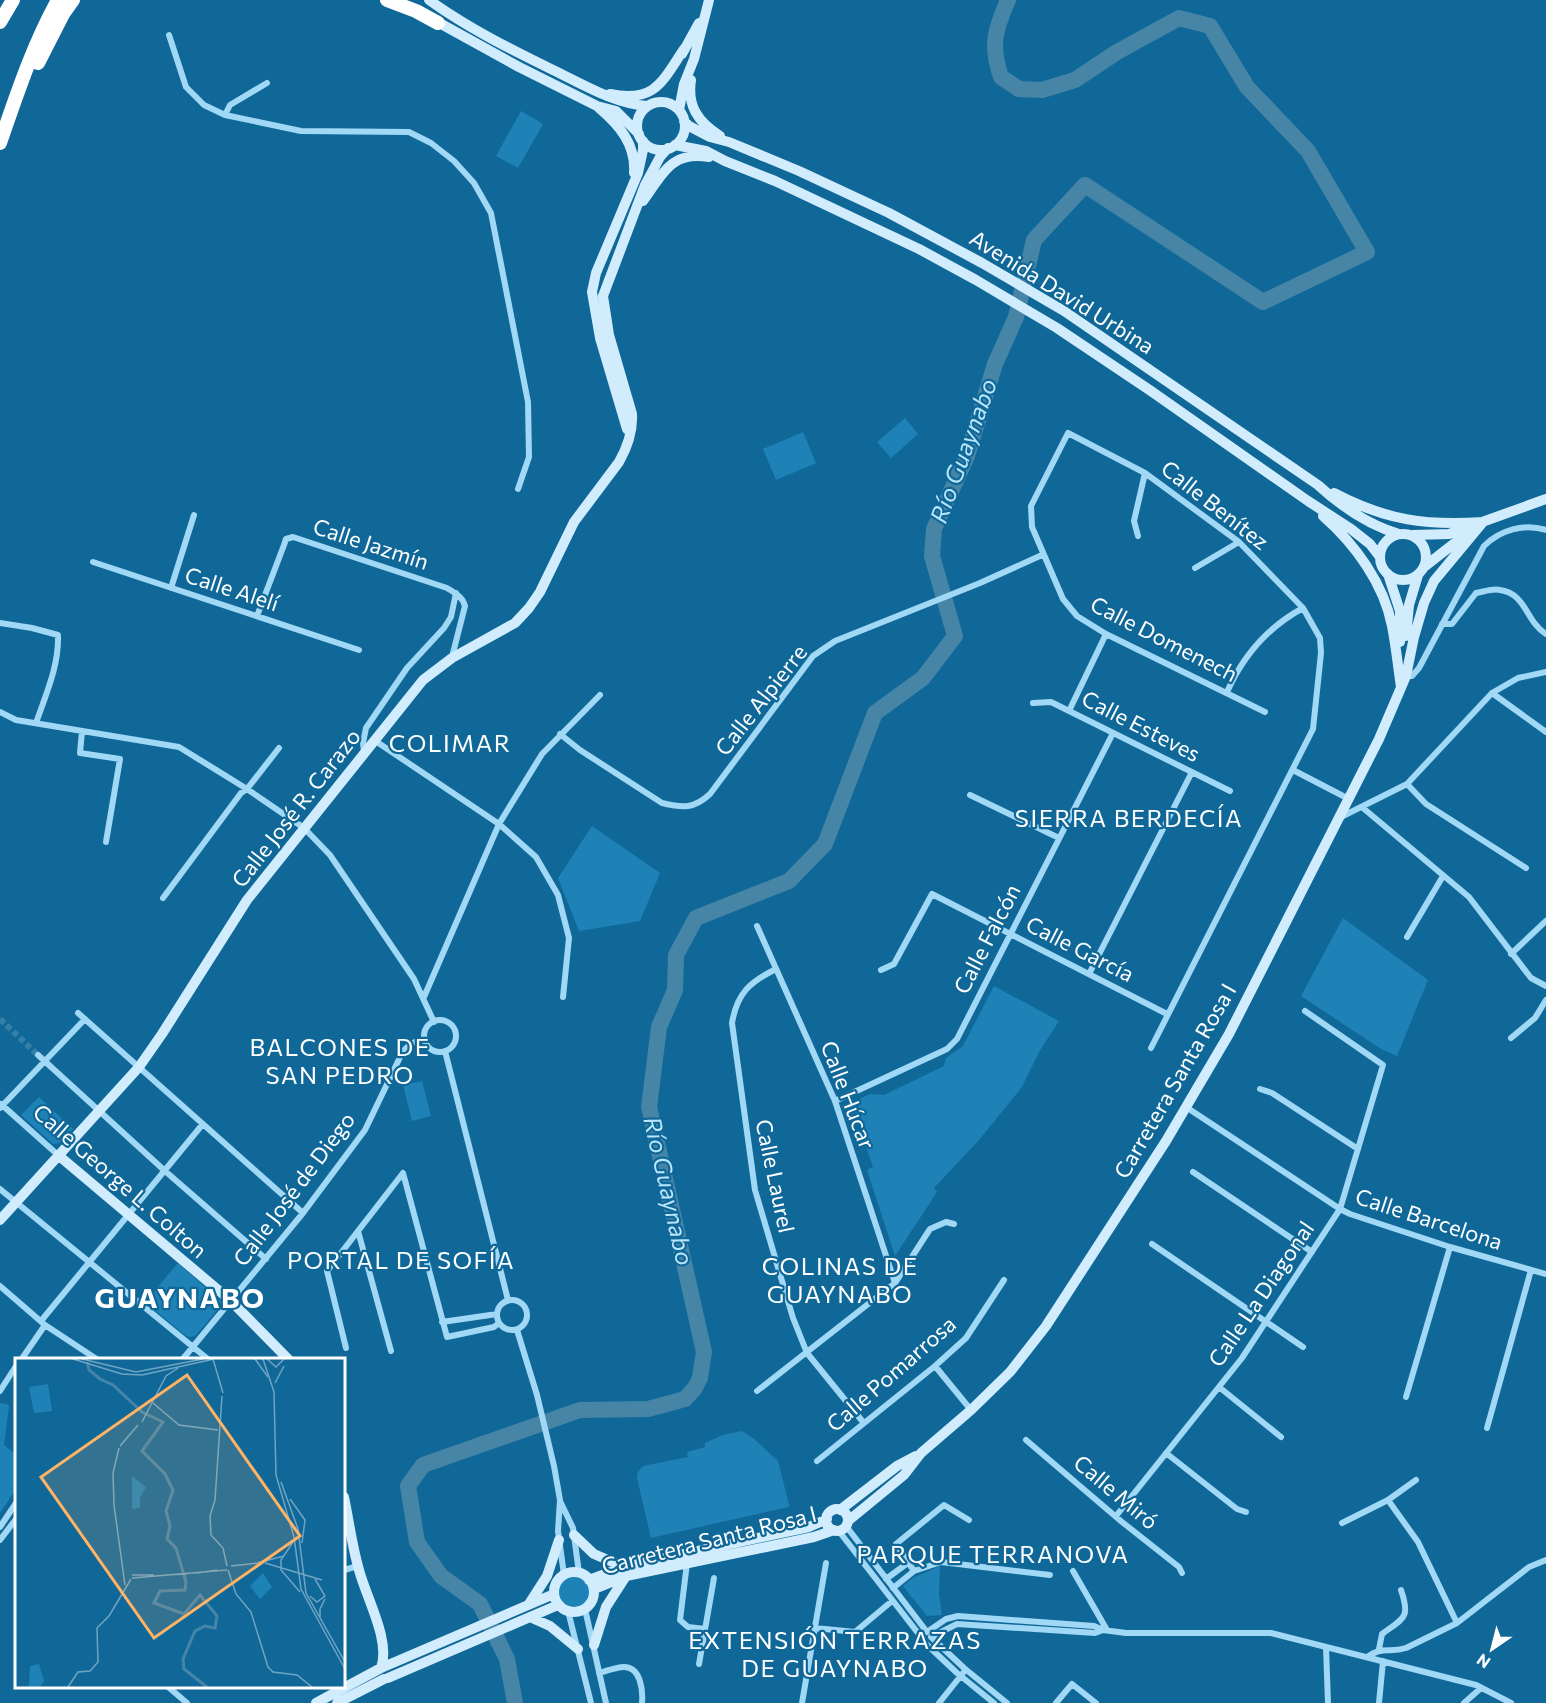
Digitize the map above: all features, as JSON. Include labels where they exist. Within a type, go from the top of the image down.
[{"type":"highway","points":[[0,22],[13,0]]},
{"type":"highway","points":[[0,143],[47,20],[58,0]]},
{"type":"highway","points":[[18,92],[40,60],[63,14],[73,0]]},
{"type":"highway","points":[[387,0],[416,11],[438,23]]},
{"type":"street","points":[[408,0],[438,23],[510,62],[620,114],[640,137],[656,149],[671,147],[684,133],[684,121],[679,110],[670,104],[620,102],[485,36],[429,0]]},
{"type":"street","points":[[708,0],[694,59],[690,95],[693,111],[706,126],[729,142]]},
{"type":"street","points":[[595,90],[631,96],[652,91],[661,83],[704,15]]},
{"type":"street","points":[[169,35],[186,87],[204,105],[225,115],[301,131],[409,132],[431,143],[454,161],[474,183],[491,213],[528,402],[529,458],[518,489]]},
{"type":"street","points":[[629,436],[625,415],[600,338],[592,292],[596,273],[641,161],[638,118],[664,90],[684,49]]},
{"type":"street","points":[[679,110],[684,84],[694,59]]},
{"type":"street","points":[[225,115],[230,105],[267,83]]},
{"type":"street","points":[[597,105],[616,123],[629,144],[635,164],[633,185]]},
{"type":"street","name":"Avenida David Urbina","points":[[684,121],[703,134],[729,142],[799,171],[889,213],[982,263],[1064,311],[1318,485],[1346,509],[1382,529],[1399,534]]},
{"type":"street","name":"Avenida David Urbina","points":[[671,147],[706,151],[775,181],[867,223],[976,280],[1057,328],[1151,391],[1360,535],[1380,557]]},
{"type":"street","name":"Calle José R. Carazo","points":[[0,1220],[139,1067],[247,900],[423,680],[452,658],[515,623],[540,592],[574,522],[620,462],[625,452],[633,424],[632,414],[609,335],[603,296],[655,165],[671,147]]},
{"type":"street","points":[[634,214],[664,170],[676,160],[700,156],[725,161]]},
{"type":"street","name":"Calle Benítez","points":[[1042,555],[1032,527],[1031,506],[1068,433],[1145,473],[1239,542],[1303,608],[1318,630],[1320,638],[1322,653],[1313,729],[1151,1048]]},
{"type":"street","points":[[1138,536],[1134,521],[1145,473]]},
{"type":"street","points":[[1318,485],[1350,502],[1388,516],[1431,523],[1482,522]]},
{"type":"street","points":[[1482,522],[1410,579],[1401,580],[1388,574],[1382,566],[1380,557],[1382,548],[1387,540],[1399,534],[1413,536],[1449,534],[1482,522],[1546,499]]},
{"type":"street","points":[[1308,501],[1359,555],[1379,591],[1392,625],[1401,687]]},
{"type":"street","points":[[171,588],[194,515]]},
{"type":"street","name":"Carretera Santa Rosa I","points":[[625,1572],[687,1563],[814,1537],[842,1527],[904,1474],[921,1453],[971,1410],[1010,1372],[1046,1326],[1166,1141],[1229,1034],[1347,798],[1379,740],[1406,676],[1424,603],[1434,581],[1482,522]]},
{"type":"street","points":[[1406,676],[1412,676],[1419,668],[1478,555],[1490,540],[1500,534],[1523,527],[1546,530]]},
{"type":"street","points":[[1413,536],[1425,549],[1427,558],[1421,571]]},
{"type":"street","name":"Calle Jazmín","points":[[257,616],[284,544],[290,537],[456,593]]},
{"type":"street","points":[[1195,568],[1239,542]]},
{"type":"street","name":"Calle Alpierre","points":[[560,734],[580,750],[662,803],[676,806],[699,804],[710,794],[813,656],[835,641],[980,583],[1042,555]]},
{"type":"street","name":"Calle Domenech","points":[[1042,555],[1063,599],[1077,616],[1106,634],[1265,712]]},
{"type":"street","name":"Calle Alelí","points":[[93,562],[360,650]]},
{"type":"street","name":"Carretera Santa Rosa I","points":[[1401,687],[1409,605],[1421,571]]},
{"type":"street","name":"Carretera Santa Rosa I","points":[[1388,574],[1400,611],[1401,687]]},
{"type":"street","points":[[1442,624],[1452,624],[1476,593],[1499,589],[1518,596],[1527,614],[1540,631],[1546,634]]},
{"type":"street","points":[[452,658],[465,606],[456,593]]},
{"type":"street","points":[[364,753],[366,728],[407,668],[444,628],[451,617],[456,593]]},
{"type":"street","points":[[1227,692],[1237,670],[1252,648],[1286,617],[1303,608]]},
{"type":"street","points":[[0,624],[32,628],[58,635],[55,669],[36,723]]},
{"type":"street","points":[[1069,711],[1106,634]]},
{"type":"street","points":[[1337,818],[1363,808],[1407,784],[1492,693],[1518,678],[1546,672]]},
{"type":"street","points":[[1492,693],[1546,732]]},
{"type":"street","points":[[424,997],[499,824],[542,754],[600,695]]},
{"type":"street","name":"Calle Esteves","points":[[1034,703],[1050,702],[1230,791]]},
{"type":"street","points":[[0,712],[16,720],[179,747],[304,828],[336,864],[414,979],[434,1022]]},
{"type":"street","points":[[82,731],[80,753],[120,759],[106,842]]},
{"type":"street","name":"Calle Falcón","points":[[835,1101],[946,1049],[957,1039],[1113,732]]},
{"type":"street","points":[[374,740],[499,824],[536,857],[558,895],[569,939],[563,996]]},
{"type":"street","points":[[163,898],[241,793],[247,789],[279,748]]},
{"type":"street","points":[[1293,770],[1347,798]]},
{"type":"street","points":[[1089,974],[1192,772]]},
{"type":"street","points":[[1407,784],[1426,804],[1526,868]]},
{"type":"street","points":[[970,795],[1059,838]]},
{"type":"street","points":[[1363,808],[1469,897],[1511,954],[1532,978],[1546,986]]},
{"type":"street","points":[[1407,937],[1443,876]]},
{"type":"street","name":"Calle García","points":[[881,970],[894,964],[932,894],[1167,1014]]},
{"type":"street","points":[[1511,954],[1546,921]]},
{"type":"street","name":"Calle Húcar","points":[[757,926],[835,1101],[895,1282]]},
{"type":"street","name":"Calle Laurel","points":[[776,969],[755,979],[737,1002],[732,1023],[755,1190],[793,1318],[807,1353],[863,1422]]},
{"type":"street","points":[[1511,1038],[1535,1018],[1546,1000]]},
{"type":"street","name":"Calle La Diagonal","points":[[1116,1516],[1242,1358],[1340,1209],[1383,1065],[1305,1011]]},
{"type":"street","points":[[78,1013],[303,1213]]},
{"type":"street","points":[[1,1106],[85,1019]]},
{"type":"street","points":[[434,1022],[446,1022],[454,1031],[454,1043],[445,1051],[433,1051],[424,1039],[425,1030],[434,1022]]},
{"type":"street","name":"Calle José de Diego","points":[[183,1358],[303,1213],[364,1130],[399,1056],[412,1042],[424,1039]]},
{"type":"street","points":[[445,1051],[508,1300]]},
{"type":"street","points":[[38,1055],[165,1171],[266,1258]]},
{"type":"street","points":[[1260,1089],[1272,1093],[1358,1149]]},
{"type":"street","name":"Calle George L. Colton","points":[[1,1106],[230,1300],[288,1358]]},
{"type":"street","name":"Calle Barcelona","points":[[1186,1107],[1340,1209],[1366,1220],[1450,1247],[1546,1274]]},
{"type":"street","points":[[22,1358],[43,1323],[90,1261],[202,1125]]},
{"type":"street","points":[[1193,1172],[1312,1252]]},
{"type":"street","points":[[346,1348],[327,1271],[403,1173],[447,1337],[494,1327],[499,1323]]},
{"type":"street","points":[[0,1190],[208,1358]]},
{"type":"street","points":[[757,1392],[895,1282],[930,1229],[946,1222],[954,1224]]},
{"type":"street","points":[[358,1231],[392,1351]]},
{"type":"street","points":[[1152,1244],[1303,1347]]},
{"type":"street","points":[[1406,1397],[1450,1247]]},
{"type":"street","points":[[1487,1428],[1531,1270]]},
{"type":"street","name":"Calle Pomarrosa","points":[[817,1461],[935,1366],[966,1338],[1004,1280]]},
{"type":"street","points":[[0,1286],[43,1323],[97,1358]]},
{"type":"street","points":[[508,1300],[518,1301],[526,1309],[526,1321],[517,1330],[506,1329],[499,1323],[497,1314],[501,1304],[508,1300]]},
{"type":"street","points":[[442,1322],[497,1314]]},
{"type":"street","points":[[517,1330],[537,1395],[554,1466],[560,1500],[559,1540],[564,1575]]},
{"type":"street","points":[[935,1366],[971,1410]]},
{"type":"street","points":[[0,1391],[15,1368]]},
{"type":"street","points":[[1219,1387],[1281,1437]]},
{"type":"street","name":"Calle Miró","points":[[1026,1440],[1179,1567],[1182,1573]]},
{"type":"street","name":"Carretera Santa Rosa I","points":[[840,1510],[897,1466],[921,1453]]},
{"type":"street","points":[[1166,1453],[1237,1509],[1246,1512]]},
{"type":"street","points":[[1342,1523],[1388,1500],[1416,1480]]},
{"type":"street","points":[[560,1500],[574,1535],[579,1573],[591,1584],[592,1600],[585,1609],[579,1612],[568,1611]]},
{"type":"street","points":[[1388,1500],[1418,1542],[1457,1623]]},
{"type":"street","points":[[345,1502],[358,1566],[383,1643],[383,1672]]},
{"type":"street","points":[[0,1527],[15,1504]]},
{"type":"street","points":[[914,1571],[896,1544],[944,1505],[969,1521]]},
{"type":"street","points":[[994,1703],[960,1676],[922,1640],[892,1601],[842,1527],[845,1513],[840,1510],[832,1511],[827,1519],[828,1525],[842,1527],[929,1635],[965,1669],[1007,1703]]},
{"type":"street","name":"Carretera Santa Rosa I","points":[[591,1584],[625,1572],[809,1527],[827,1519]]},
{"type":"street","points":[[0,1540],[15,1520]]},
{"type":"street","points":[[574,1535],[594,1554],[625,1572],[606,1607],[594,1645]]},
{"type":"street","points":[[316,1703],[514,1617],[529,1604],[547,1576],[559,1540]]},
{"type":"street","points":[[1367,1657],[1379,1649],[1398,1651],[1457,1623],[1529,1567],[1546,1560]]},
{"type":"street","points":[[886,1579],[909,1562]]},
{"type":"street","points":[[892,1588],[914,1571],[941,1562],[1050,1575]]},
{"type":"street","points":[[687,1563],[680,1620],[688,1627],[705,1629]]},
{"type":"street","points":[[802,1703],[826,1563]]},
{"type":"street","points":[[345,1570],[358,1566]]},
{"type":"street","points":[[1073,1571],[1105,1630]]},
{"type":"street","points":[[579,1573],[564,1575],[556,1583],[556,1599],[568,1611],[591,1703]]},
{"type":"street","points":[[699,1664],[714,1578]]},
{"type":"street","points":[[1379,1649],[1382,1634],[1402,1621],[1405,1615],[1405,1602],[1401,1590]]},
{"type":"street","points":[[529,1604],[556,1599]]},
{"type":"street","points":[[530,1617],[556,1599]]},
{"type":"street","points":[[815,1628],[851,1633],[892,1601]]},
{"type":"street","points":[[585,1609],[606,1703]]},
{"type":"street","points":[[922,1640],[922,1634],[929,1635],[954,1616],[1094,1626],[1105,1630],[1137,1633],[1270,1634],[1383,1661],[1481,1688],[1511,1703]]},
{"type":"street","points":[[514,1617],[530,1617],[550,1626],[578,1648]]},
{"type":"street","points":[[1326,1647],[1328,1703]]},
{"type":"street","points":[[1379,1703],[1383,1661]]},
{"type":"street","points":[[599,1673],[628,1667],[639,1677],[643,1693],[642,1703]]},
{"type":"street","points":[[939,1703],[965,1669]]},
{"type":"street","points":[[337,1703],[383,1672]]},
{"type":"street","points":[[1056,1703],[1072,1684],[1096,1703]]},
{"type":"street","points":[[169,1688],[187,1703]]},
{"type":"street","points":[[1464,1703],[1481,1688]]},
{"type":"shaded area","points":[[521,111],[543,124],[518,168],[496,156]]},
{"type":"shaded area","points":[[905,418],[918,434],[891,458],[877,442]]},
{"type":"shaded area","points":[[803,432],[816,463],[776,480],[763,449]]},
{"type":"shaded area","points":[[592,826],[660,873],[640,921],[579,931],[558,878]]},
{"type":"shaded area","points":[[1343,918],[1428,980],[1397,1056],[1381,1049],[1301,996]]},
{"type":"shaded area","points":[[994,986],[1059,1021],[1039,1052],[1022,1087],[979,1140],[934,1188],[937,1192],[895,1256],[867,1170],[873,1167],[855,1115],[849,1117],[847,1107],[870,1094],[884,1095],[944,1066],[946,1058],[963,1046]]},
{"type":"shaded area","points":[[422,1081],[431,1116],[412,1121],[403,1085]]},
{"type":"shaded area","points":[[39,1097],[73,1129],[60,1143],[53,1144],[21,1115]]},
{"type":"shaded area","points":[[178,1263],[221,1301],[219,1308],[196,1335],[191,1337],[186,1336],[145,1302]]},
{"type":"shaded area","points":[[0,1403],[9,1406],[4,1445],[15,1452],[15,1490],[0,1513]]},
{"type":"shaded area","points":[[742,1431],[778,1461],[788,1507],[651,1538],[637,1478],[643,1466],[688,1457],[687,1452],[705,1447],[705,1443],[723,1435]]},
{"type":"shaded area","points":[[940,1566],[939,1594],[942,1615],[927,1616],[903,1586],[913,1578]]},
{"type":"shaded area","points":[[574,1574],[587,1579],[592,1592],[587,1605],[574,1610],[561,1605],[556,1592],[561,1579]]},
{"type":"waterway","name":"Río Guaynabo","points":[[515,1703],[507,1659],[480,1604],[441,1576],[417,1542],[408,1486],[423,1465],[580,1410],[648,1409],[685,1399],[695,1388],[700,1378],[704,1352],[649,1107],[659,1027],[675,990],[676,955],[696,918],[789,881],[825,844],[875,713],[923,678],[955,636],[932,556],[934,529],[967,456],[995,364],[1016,317],[1034,240],[1085,185],[1263,302],[1367,252],[1308,151],[1247,87],[1210,26],[1179,18],[1117,52],[1075,80],[1042,90],[1019,89],[1001,77],[996,56],[997,29],[1008,0]]},
{"type":"tunnel","points":[[0,1019],[38,1055]]},
{"type":"district","name":"COLIMAR","points":[[450,744]]},
{"type":"district","name":"SIERRA BERDECÍA","points":[[1129,819]]},
{"type":"district","name":"BALCONES DE SAN PEDRO","points":[[340,1062]]},
{"type":"district","name":"PORTAL DE SOFÍA","points":[[401,1261]]},
{"type":"district","name":"COLINAS DE GUAYNABO","points":[[840,1281]]},
{"type":"district","name":"GUAYNABO","points":[[180,1298]]},
{"type":"district","name":"PARQUE TERRANOVA","points":[[993,1555]]},
{"type":"district","name":"EXTENSIÓN TERRAZAS DE GUAYNABO","points":[[835,1655]]}]
